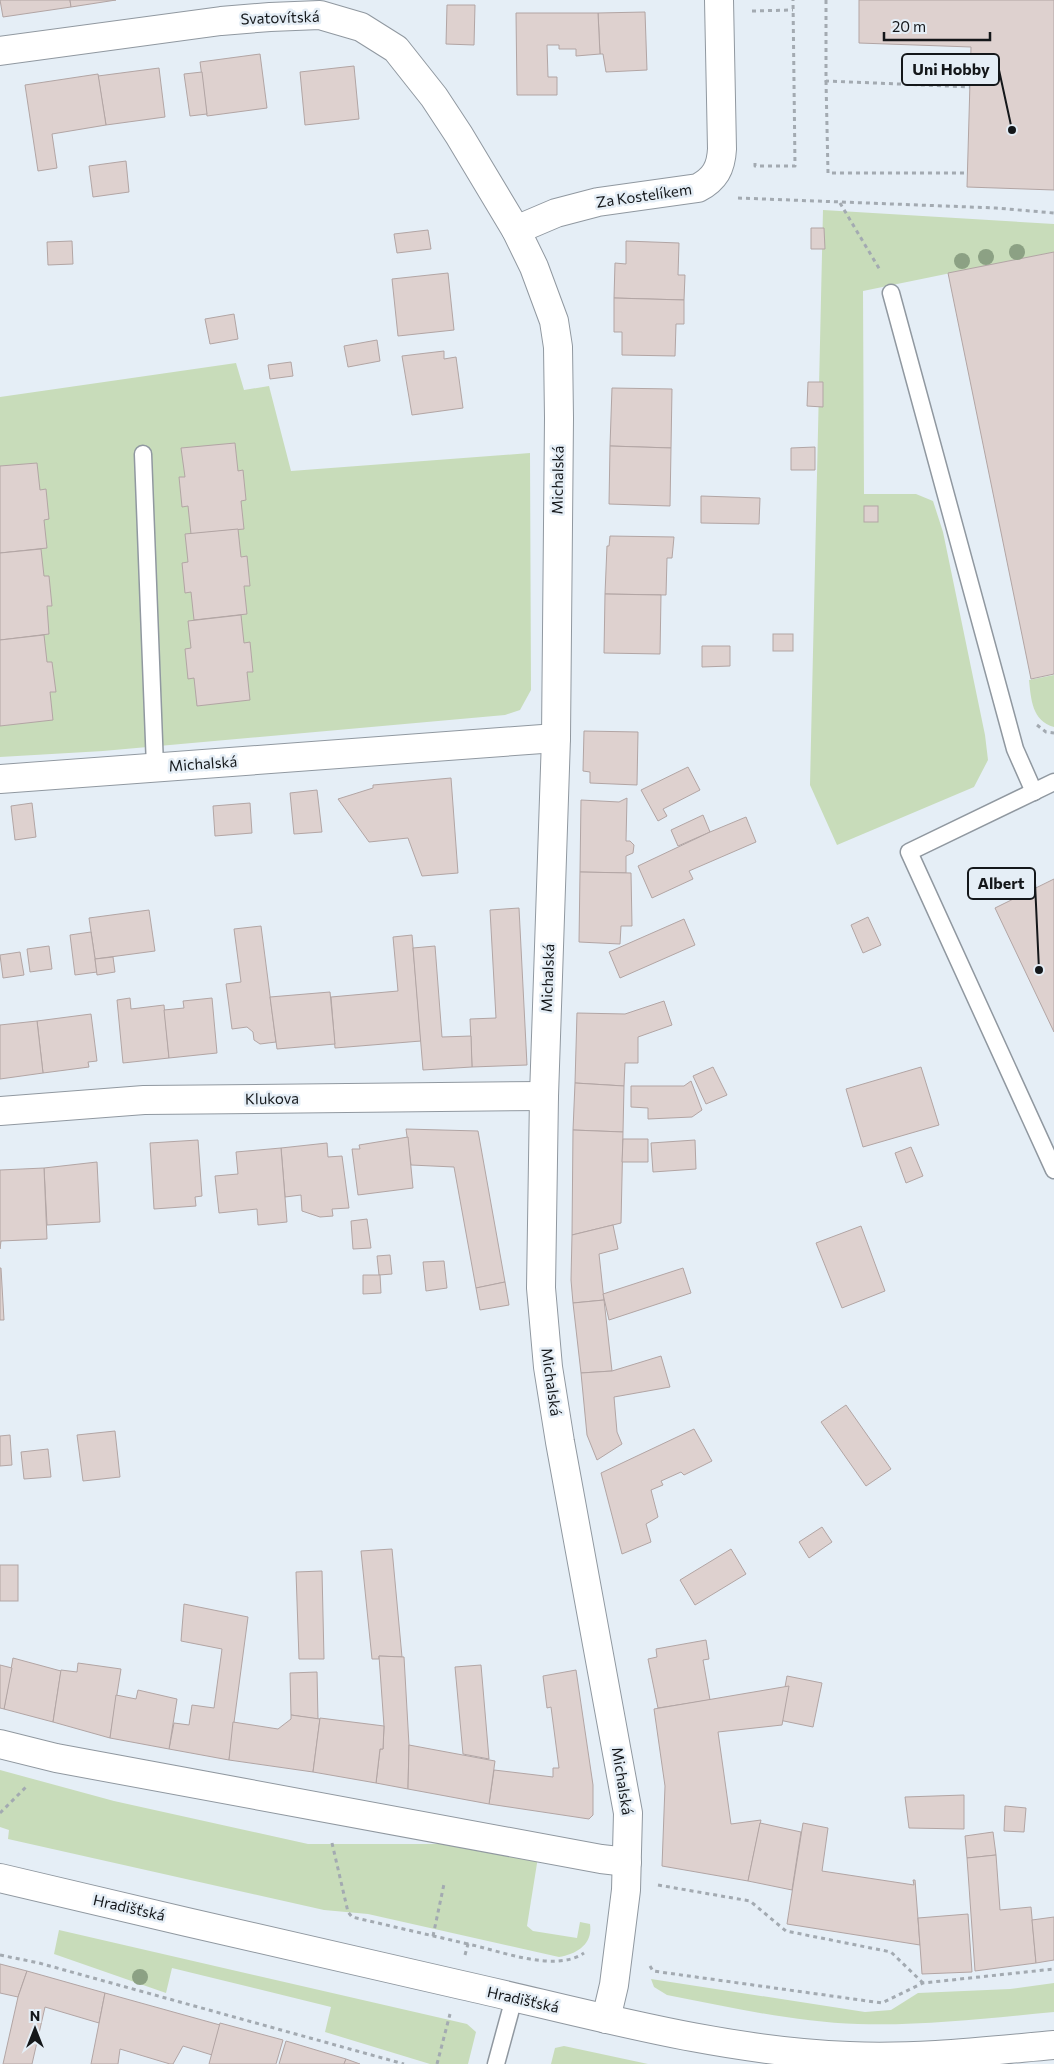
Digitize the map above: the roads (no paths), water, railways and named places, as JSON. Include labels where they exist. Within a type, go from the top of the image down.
[{"type":"street","name":"Za Kostelíkem","points":[[516,230],[556,213],[598,202],[698,188],[709,183],[721,162],[719,0]]},
{"type":"street","name":"Svatovítská","points":[[0,51],[221,21],[270,17],[320,15],[362,27],[396,49],[434,96],[516,230]]},
{"type":"street","name":"Michalská","points":[[516,230],[545,293],[554,320],[558,347],[556,738],[544,1096],[541,1288],[548,1367],[626,1799],[628,1862],[614,1985],[606,2019]]},
{"type":"street","name":"Michalská","points":[[0,779],[556,738]]},
{"type":"street","name":"Klukova","points":[[0,1111],[144,1100],[544,1096]]},
{"type":"street","points":[[0,1744],[65,1759],[324,1808],[601,1859],[628,1862]]},
{"type":"street","name":"Hradišťská","points":[[0,1878],[606,2019],[746,2048],[804,2054],[958,2059],[1054,2045]]},
{"type":"lane","points":[[891,293],[1015,749],[1034,792]]},
{"type":"lane","points":[[143,454],[155,767]]},
{"type":"lane","points":[[1054,782],[909,852],[1054,1170]]},
{"type":"lane","points":[[496,2064],[514,1998]]},
{"type":"place","name":"Uni Hobby","points":[[1012,130]]},
{"type":"place","name":"Albert","points":[[1039,970]]}]
